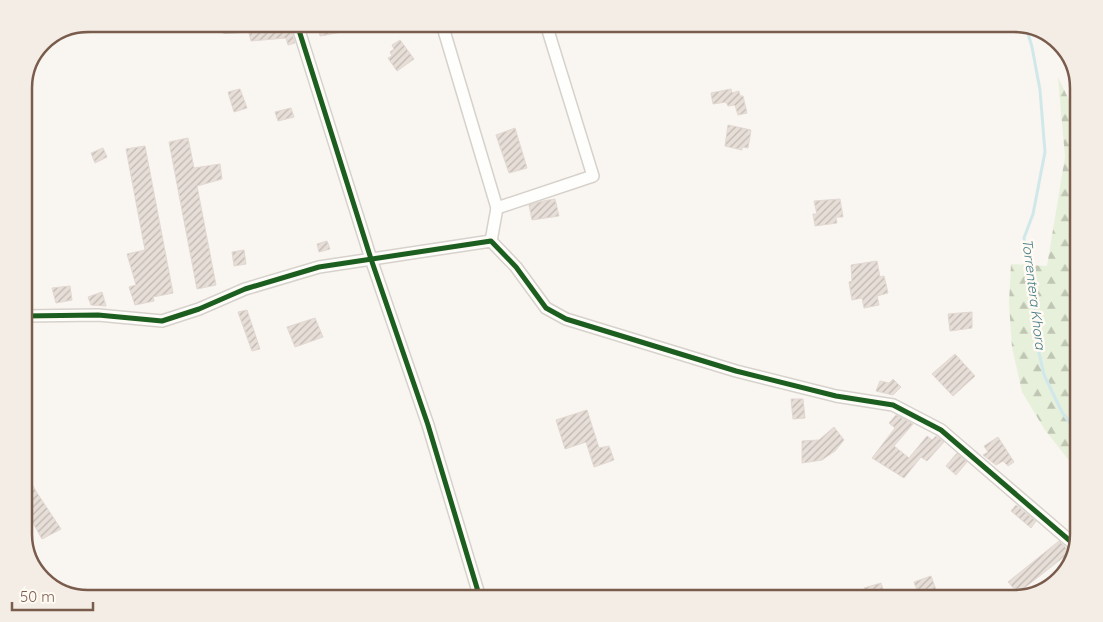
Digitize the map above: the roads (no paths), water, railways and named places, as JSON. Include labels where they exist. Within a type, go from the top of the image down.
[{"type":"street","points":[[300,32],[371,259],[428,425],[478,590]]},
{"type":"street","points":[[444,32],[497,208],[491,241]]},
{"type":"street","points":[[497,208],[593,176],[548,32]]},
{"type":"street","points":[[33,316],[98,315],[162,321],[199,309],[245,289],[319,267],[491,241],[516,267],[546,308],[566,319],[736,371],[836,396],[893,405],[915,415],[941,430],[1070,541]]},
{"type":"waterway","name":"Torrentera Khora","points":[[1028,34],[1040,90],[1045,152],[1033,214],[1024,238],[1035,309],[1039,353],[1044,375],[1062,412],[1070,424]]}]
